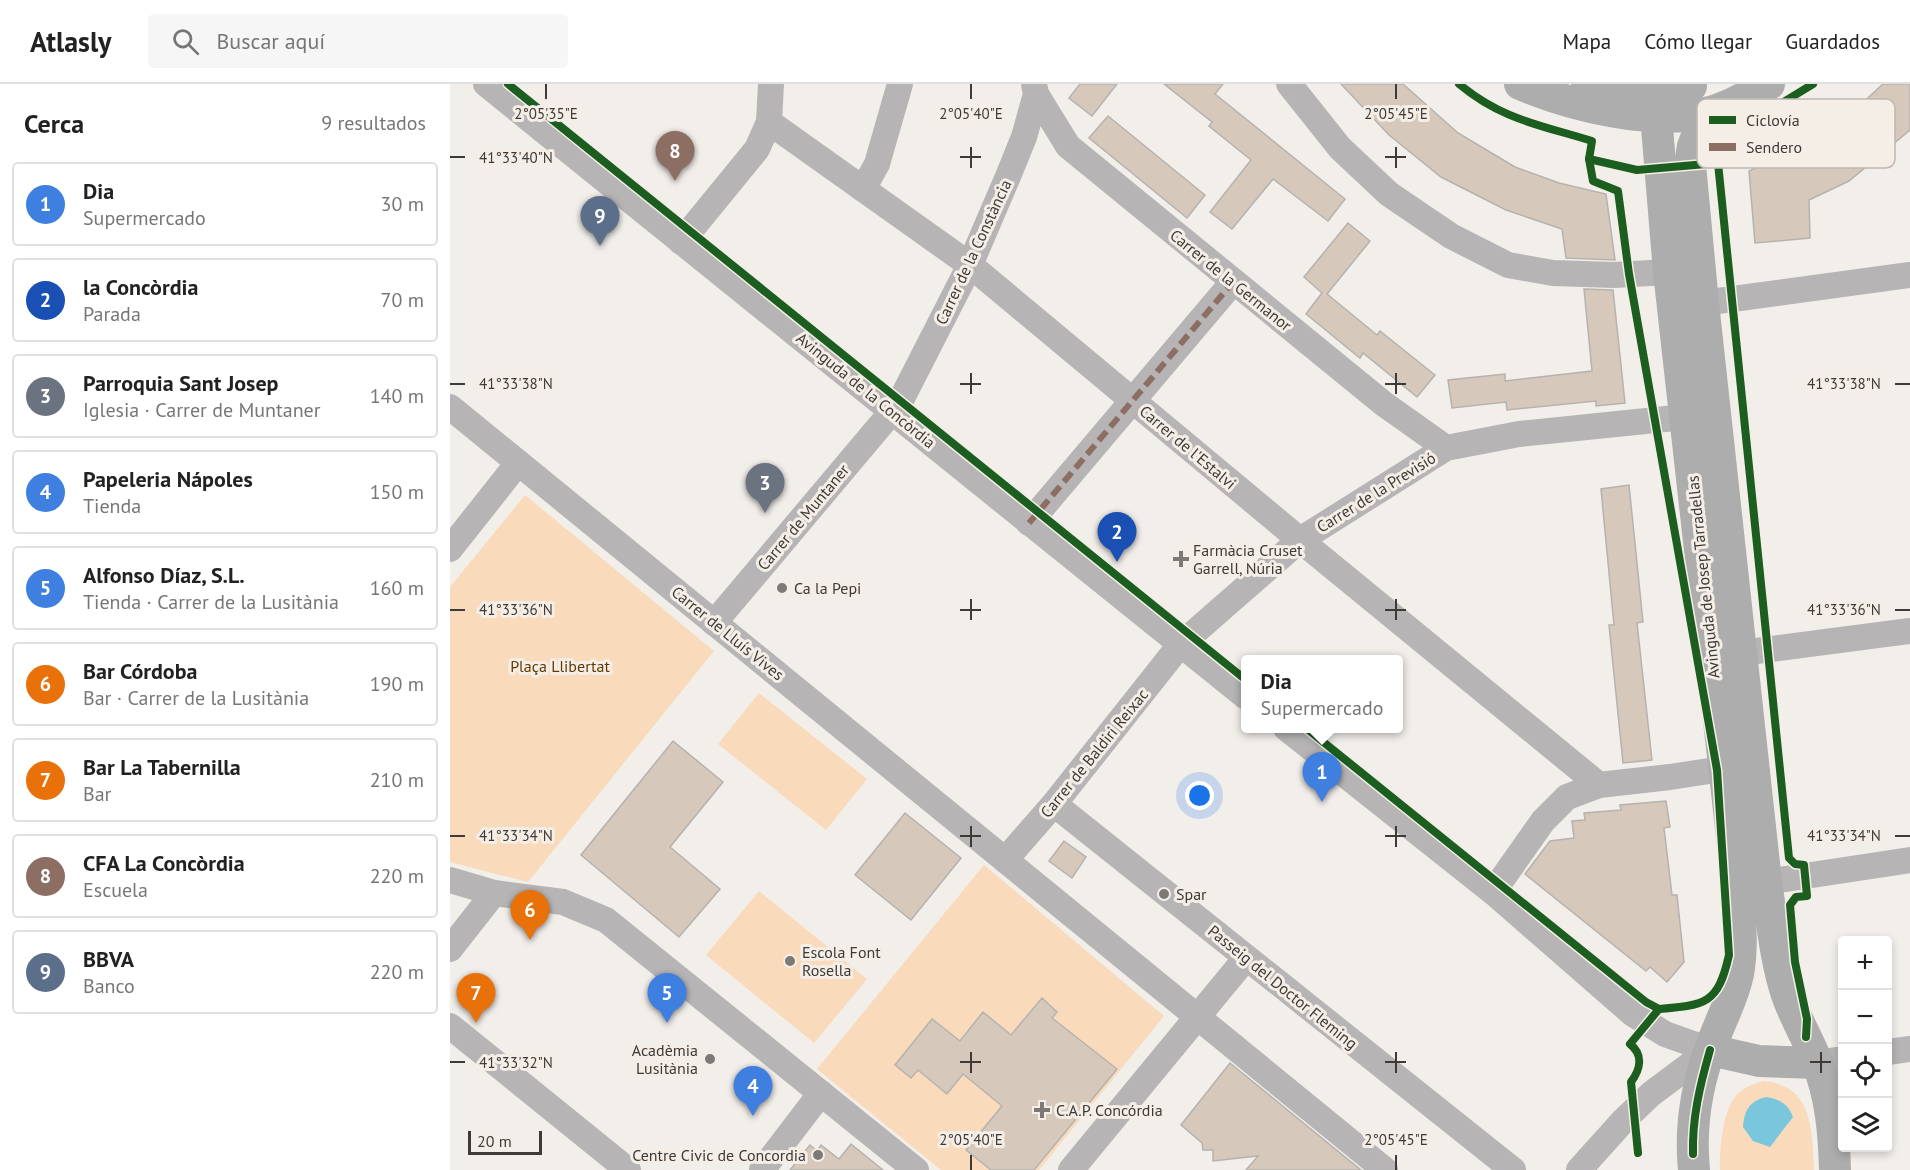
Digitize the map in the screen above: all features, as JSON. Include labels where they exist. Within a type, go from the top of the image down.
[{"type":"main road","points":[[1587,84],[1628,89],[1678,101]]},
{"type":"main road","points":[[1742,99],[1769,84]]},
{"type":"main road","points":[[1533,90],[1629,114],[1678,101],[1697,101]]},
{"type":"main road","name":"Avinguda de Josep Tarradellas","points":[[1678,101],[1669,272],[1685,417],[1739,767],[1766,882],[1781,972],[1787,994],[1830,1061],[1830,1108],[1835,1170]]},
{"type":"main road","name":"Avinguda de Josep Tarradellas","points":[[1678,101],[1693,146],[1690,165],[1703,303],[1742,653],[1738,891],[1740,950],[1736,984],[1710,1050],[1699,1089],[1692,1129],[1694,1170]]},
{"type":"main road","points":[[1710,1050],[1759,1061],[1830,1061]]},
{"type":"street","name":"Avinguda de la Concòrdia","points":[[486,84],[1241,694]]},
{"type":"street","points":[[681,242],[757,149],[769,122],[771,84]]},
{"type":"street","points":[[862,189],[877,164],[900,84]]},
{"type":"street","points":[[1289,84],[1340,148],[1389,194],[1451,236],[1508,265],[1553,273],[1614,275],[1669,272]]},
{"type":"street","name":"Carrer de la Constància","points":[[891,412],[900,402],[970,265],[1024,137],[1035,89]]},
{"type":"street","name":"Carrer de la Germanor","points":[[1035,89],[1068,146],[1383,404],[1446,448]]},
{"type":"street","name":"Carrer de l'Estalvi","points":[[769,122],[970,265],[1599,785]]},
{"type":"street","points":[[1703,303],[1910,275]]},
{"type":"street","points":[[1029,523],[1233,282]]},
{"type":"street","name":"Carrer de la Previsió","points":[[1180,645],[1300,540],[1446,448],[1519,434],[1685,417],[1715,405]]},
{"type":"street","name":"Carrer de Lluís Vives","points":[[450,407],[1005,860]]},
{"type":"street","name":"Carrer de Muntaner","points":[[714,622],[891,412]]},
{"type":"street","points":[[450,549],[518,463]]},
{"type":"street","points":[[1742,653],[1910,631]]},
{"type":"street","name":"Carrer de Baldiri Reixac","points":[[1005,860],[1054,804],[1180,645]]},
{"type":"street","points":[[1291,733],[1493,892],[1634,1014],[1665,1034],[1710,1050]]},
{"type":"street","points":[[1493,892],[1543,821],[1567,797],[1599,785],[1739,767]]},
{"type":"street","name":"Passeig del Doctor Fleming","points":[[1054,804],[1513,1170]]},
{"type":"street","points":[[1005,860],[1385,1170]]},
{"type":"street","points":[[1766,882],[1910,860]]},
{"type":"street","points":[[450,880],[494,893],[563,902],[606,920],[916,1170]]},
{"type":"street","points":[[450,949],[494,893]]},
{"type":"street","points":[[1071,1170],[1246,958]]},
{"type":"street","points":[[450,1026],[627,1170]]},
{"type":"street","points":[[1892,1051],[1910,1049]]},
{"type":"street","points":[[1578,1170],[1651,1094],[1710,1050]]},
{"type":"street","points":[[762,1170],[821,1093]]},
{"type":"green space","name":"Plaça Llibertat","points":[[525,495],[714,651],[528,882],[450,862],[450,587]]},
{"type":"green space","points":[[759,693],[867,779],[826,830],[718,744]]},
{"type":"green space","points":[[984,865],[1164,1016],[1039,1170],[941,1170],[817,1069]]},
{"type":"green space","points":[[759,891],[867,979],[814,1043],[706,955]]},
{"type":"green space","points":[[1763,1081],[1779,1084],[1792,1091],[1801,1100],[1810,1125],[1814,1170],[1720,1170],[1723,1132],[1731,1103],[1741,1091]]},
{"type":"water","points":[[1766,1097],[1783,1103],[1793,1117],[1770,1147],[1753,1141],[1743,1127],[1749,1107]]},
{"type":"building","points":[[1080,84],[1117,84],[1092,116],[1069,98]]},
{"type":"building","points":[[1164,84],[1223,84],[1215,94],[1345,199],[1328,221],[1273,179],[1232,229],[1210,212],[1251,160],[1209,126],[1212,122]]},
{"type":"building","points":[[1341,84],[1403,84],[1458,133],[1515,167],[1559,183],[1606,194],[1615,260],[1566,258],[1562,229],[1506,210],[1441,177],[1389,135]]},
{"type":"building","points":[[1883,84],[1910,84],[1910,130],[1895,143],[1895,99],[1867,99]]},
{"type":"building","points":[[1108,116],[1205,195],[1187,218],[1089,138]]},
{"type":"building","points":[[1756,168],[1865,168],[1849,181],[1809,200],[1810,238],[1755,243],[1749,171]]},
{"type":"building","points":[[1348,223],[1370,241],[1327,294],[1377,335],[1380,331],[1435,375],[1417,397],[1363,353],[1360,358],[1306,314],[1322,293],[1304,277]]},
{"type":"building","points":[[1584,289],[1613,290],[1625,403],[1596,406],[1596,401],[1507,410],[1506,402],[1452,408],[1448,380],[1505,374],[1505,381],[1592,371]]},
{"type":"building","points":[[1629,485],[1643,622],[1637,623],[1652,760],[1623,763],[1609,625],[1614,625],[1601,489]]},
{"type":"building","points":[[673,741],[723,782],[670,847],[720,889],[679,937],[581,855]]},
{"type":"building","points":[[1666,801],[1670,827],[1664,828],[1672,895],[1677,895],[1684,962],[1667,982],[1650,967],[1646,971],[1525,874],[1550,841],[1574,838],[1572,821],[1585,820],[1584,813],[1621,810],[1620,805]]},
{"type":"building","points":[[905,813],[961,858],[911,920],[855,875]]},
{"type":"building","points":[[1064,841],[1086,857],[1072,878],[1049,861]]},
{"type":"building","points":[[1042,998],[1057,1012],[1052,1018],[1117,1069],[1034,1170],[991,1170],[966,1150],[1002,1106],[963,1074],[947,1094],[918,1070],[911,1078],[895,1065],[932,1019],[960,1041],[983,1012],[1011,1035]]},
{"type":"building","points":[[1230,1063],[1361,1170],[1246,1170],[1258,1156],[1213,1161],[1213,1150],[1203,1150],[1202,1143],[1181,1125]]},
{"type":"building","name":"Centre Civic de Concordia","points":[[851,1144],[883,1170],[790,1170],[810,1145],[817,1151],[821,1145],[839,1159]]},
{"type":"marked path","points":[[1029,523],[1233,282]]},
{"type":"cycle path","points":[[508,84],[1241,676]]},
{"type":"cycle path","points":[[1459,84],[1507,114],[1592,141],[1589,159],[1637,170],[1697,165]]},
{"type":"cycle path","points":[[1788,99],[1813,84]]},
{"type":"cycle path","points":[[1589,159],[1593,181],[1618,191],[1629,274],[1717,770],[1729,955],[1720,984],[1708,999],[1688,1006],[1659,1009]]},
{"type":"cycle path","points":[[1719,168],[1789,858],[1795,864],[1804,865],[1807,896],[1796,897],[1790,905],[1795,962],[1807,1019],[1806,1037]]},
{"type":"cycle path","points":[[1312,733],[1646,1002],[1659,1009],[1630,1044],[1639,1058],[1637,1073],[1631,1082],[1638,1153]]},
{"type":"cycle path","points":[[1693,1154],[1697,1102],[1710,1050]]},
{"type":"place","name":"CFA La Concòrdia","points":[[675,181]]},
{"type":"place","name":"BBVA","points":[[600,246]]},
{"type":"place","name":"Parroquia Sant Josep","points":[[765,513]]},
{"type":"place","name":"Farmàcia Cruset Garrell, Núria","points":[[1181,559]]},
{"type":"place","name":"la Concòrdia","points":[[1117,562]]},
{"type":"place","name":"Ca la Pepi","points":[[782,588]]},
{"type":"place","name":"Dia","points":[[1322,802]]},
{"type":"place","name":"Spar","points":[[1164,894]]},
{"type":"place","name":"Bar Córdoba","points":[[530,940]]},
{"type":"place","name":"Escola Font Rosella","points":[[790,961]]},
{"type":"place","name":"Bar La Tabernilla","points":[[476,1023]]},
{"type":"place","name":"Alfonso Díaz, S.L.","points":[[667,1023]]},
{"type":"place","name":"Acadèmia Lusitània","points":[[710,1059]]},
{"type":"place","name":"C.A.P. Concórdia","points":[[1042,1110]]},
{"type":"place","name":"Papeleria Nápoles","points":[[753,1116]]},
{"type":"place","name":"Centre Civic de Concordia","points":[[818,1155]]}]
